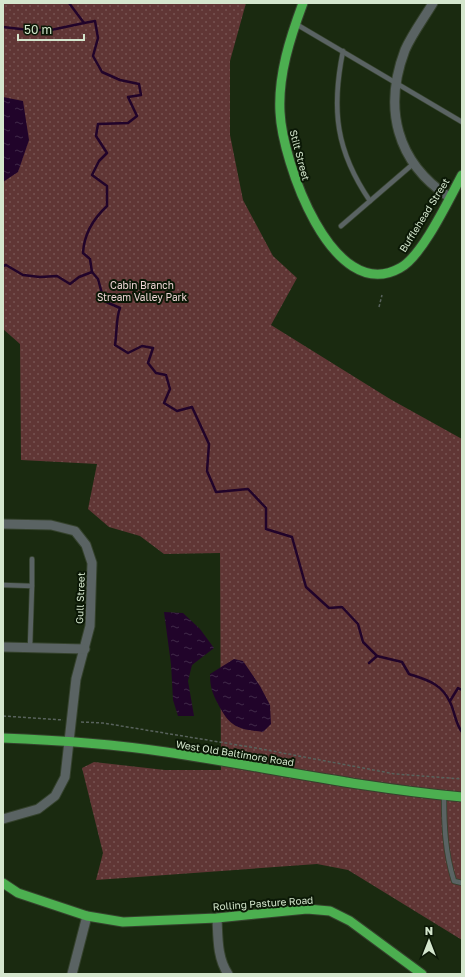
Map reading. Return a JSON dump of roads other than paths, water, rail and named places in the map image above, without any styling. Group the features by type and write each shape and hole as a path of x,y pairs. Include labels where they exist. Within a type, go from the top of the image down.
{"street":[{"name":"Stilt Street","path":"303,3 286,51 281,90 280,112 287,154 298,189 317,224 348,262 365,273 382,275"},
{"path":"433,3 406,48 396,82 395,114 405,148 413,164 431,183 449,197"},
{"name":"Bufflehead Street","path":"382,275 402,268 415,255 462,175"},
{"name":"Gull Street","path":"3,524 60,526 75,531 84,541 90,553 92,563 90,626 76,679 65,777 55,796 38,809 3,819"},
{"path":"3,647 85,649"},
{"name":"West Old Baltimore Road","path":"3,738 70,741 164,752 386,788 462,797"},
{"name":"Rolling Pasture Road","path":"3,883 18,893 87,916 124,922 217,918 306,909 330,911 350,921 422,974"},
{"path":"72,974 87,916"},
{"path":"217,918 219,954 228,974"}],"lane":[{"path":"295,23 462,122"},
{"path":"343,51 336,90 338,127 343,148 355,179 370,201"},
{"path":"341,226 413,164"},
{"path":"30,647 32,559"},
{"path":"3,585 32,586"},
{"path":"444,796 444,826 448,862 454,881 462,884"}],"water":[{"path":"3,97 23,101 29,140 18,172 3,182"},
{"path":"164,612 183,613 200,629 214,648 192,665 188,681 194,716 178,716 173,700 171,664"},
{"path":"234,659 243,661 260,686 270,705 271,724 263,732 247,730 235,726 226,718 214,696 210,674"}],"waterway":[{"path":"69,3 84,23 95,21 98,38 93,56 102,72 120,80 139,84 141,95 128,97 137,116 128,123 98,124 96,136 107,153 99,161 92,175 107,186 107,206 97,216 85,239 83,253 90,259 92,272"},
{"path":"3,27 29,30 51,30 84,23"},
{"path":"3,266 6,265 23,275 40,277 57,276 70,284 79,277 92,272 98,279 104,301 120,308 117,320 115,345 128,353 142,346 153,348 148,363 156,373 166,375 170,389 164,403 177,411 192,407 209,444 207,471 216,492 248,489 266,508 266,529 292,537 306,587 329,608 342,607 358,624 363,642 377,656 402,662 409,674 422,678 438,686 450,702 462,732"},
{"path":"369,663 377,656"},
{"path":"450,701 458,688 462,690"}],"park label":[{"name":"Cabin Branch Stream Valley Park","path":"142,290"}]}
